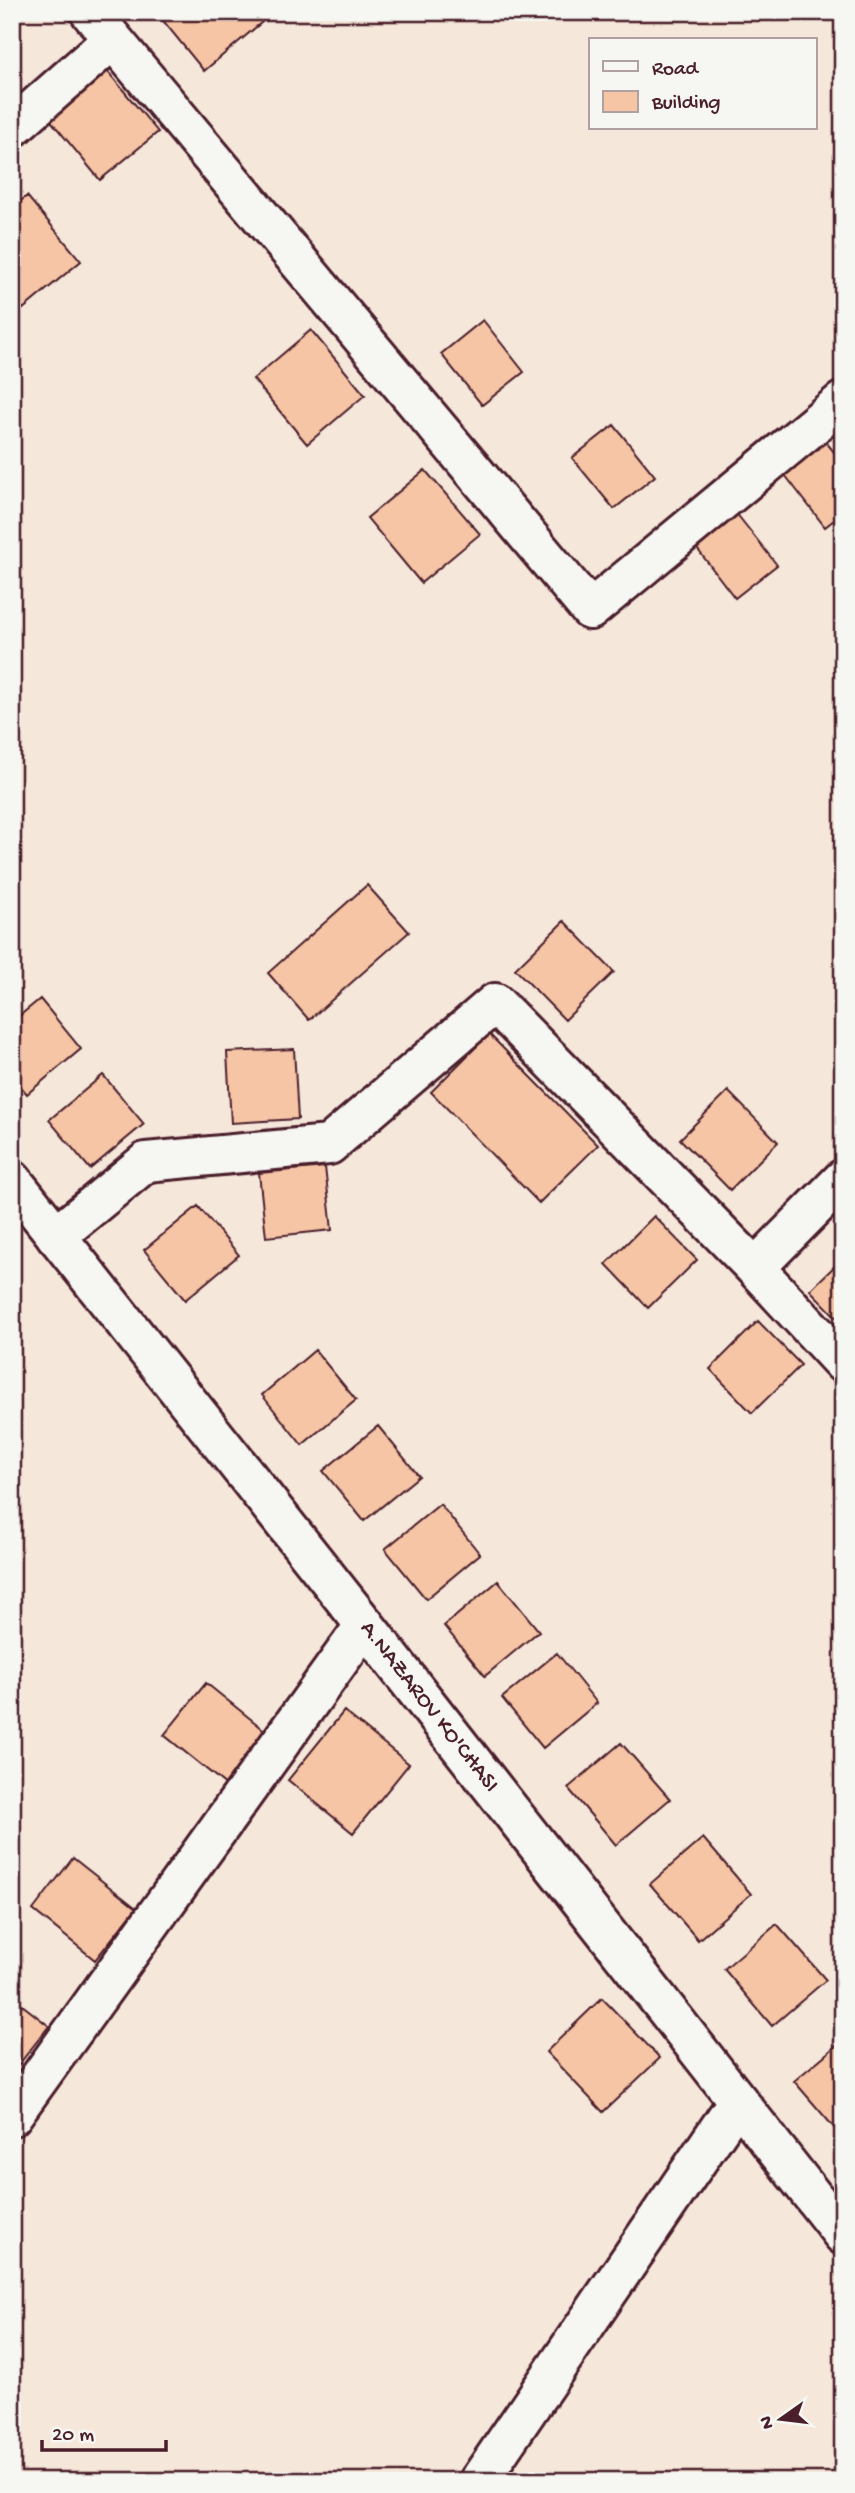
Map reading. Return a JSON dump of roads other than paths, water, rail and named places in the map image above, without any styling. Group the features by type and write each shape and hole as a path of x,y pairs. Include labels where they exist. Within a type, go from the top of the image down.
{"street":[{"path":"12,128 101,26 590,610 843,401"},
{"path":"56,1236 146,1162 329,1145 495,1003 755,1268 843,1363"},
{"path":"755,1268 843,1179"},
{"name":"A.NAZAROV KO'CHASI","path":"15,1190 56,1236 365,1625 843,2235"},
{"path":"12,2116 365,1625"},
{"path":"479,2481 738,2101"}]}
